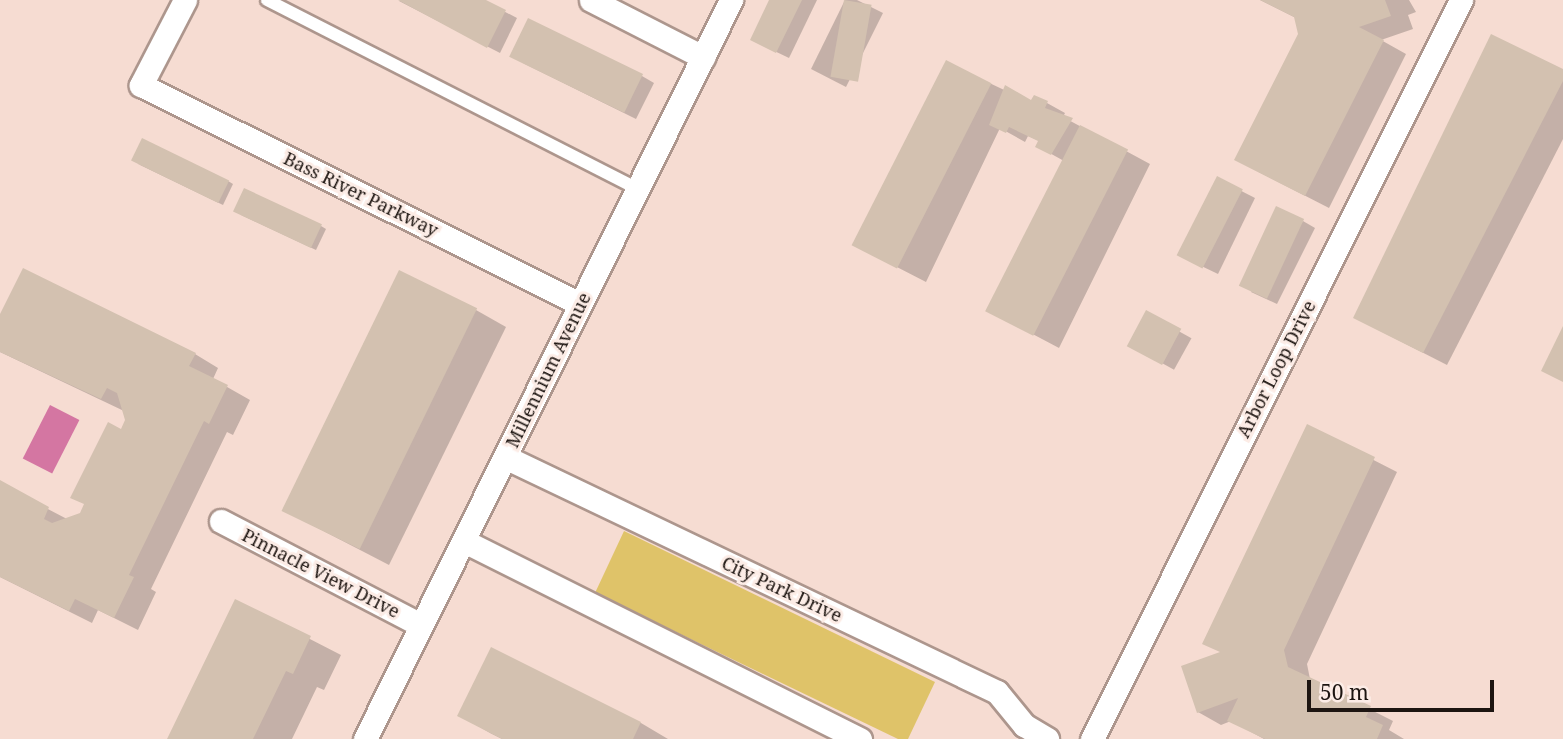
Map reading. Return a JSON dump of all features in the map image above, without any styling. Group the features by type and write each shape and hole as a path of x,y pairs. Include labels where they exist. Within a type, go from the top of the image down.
{"street":[{"name":"Bass River Parkway","path":"185,0 141,85 581,304"},
{"path":"591,0 703,57"},
{"name":"Millennium Avenue","path":"365,739 731,0"},
{"name":"Arbor Loop Drive","path":"1092,739 1461,0"},
{"name":"City Park Drive","path":"505,457 998,692 1024,725 1047,739"},
{"name":"Pinnacle View Drive","path":"220,522 421,625"},
{"path":"464,541 860,739"}],"lane":[{"path":"267,0 638,189"}],"shaded area":[{"path":"50,405 79,420 52,473 23,458"},
{"path":"624,531 935,682 908,739 898,739 595,593"}],"building":[{"path":"398,0 486,0 506,10 487,48"},
{"path":"769,0 802,0 776,53 750,40"},
{"path":"844,0 872,5 858,82 830,77"},
{"path":"1260,0 1385,0 1391,16 1359,27 1384,40 1305,196 1234,160 1298,34 1294,17"},
{"path":"528,18 643,74 624,113 509,57"},
{"path":"1491,34 1563,69 1563,81 1423,353 1353,318"},
{"path":"946,60 991,83 897,268 852,245"},
{"path":"1005,85 1031,100 1034,95 1048,101 1045,108 1073,118 1051,155 1035,147 1038,141 1009,127 1006,133 989,125"},
{"path":"1080,125 1128,150 1033,336 985,311"},
{"path":"142,138 229,181 218,203 131,160"},
{"path":"1217,176 1243,189 1202,268 1177,255"},
{"path":"244,188 322,224 311,248 233,212"},
{"path":"1276,206 1304,219 1267,299 1239,286"},
{"path":"23,268 196,353 189,366 228,385 209,424 204,421 129,575 134,577 114,618 75,599 69,611 0,577 0,480 49,507 44,519 52,523 80,513 84,504 70,498 108,422 121,429 125,420 117,393 107,388 101,399 0,352 0,314"},
{"path":"399,270 477,308 360,549 282,511"},
{"path":"1146,310 1181,329 1162,365 1127,346"},
{"path":"1563,326 1563,382 1541,371"},
{"path":"1307,424 1375,457 1284,650 1288,667 1371,706 1366,717 1383,725 1377,739 1265,739 1227,721 1238,698 1197,713 1181,666 1220,652 1202,644"},
{"path":"235,599 311,636 293,674 286,671 253,739 167,739"},
{"path":"491,647 641,722 633,739 502,739 457,716"}]}
